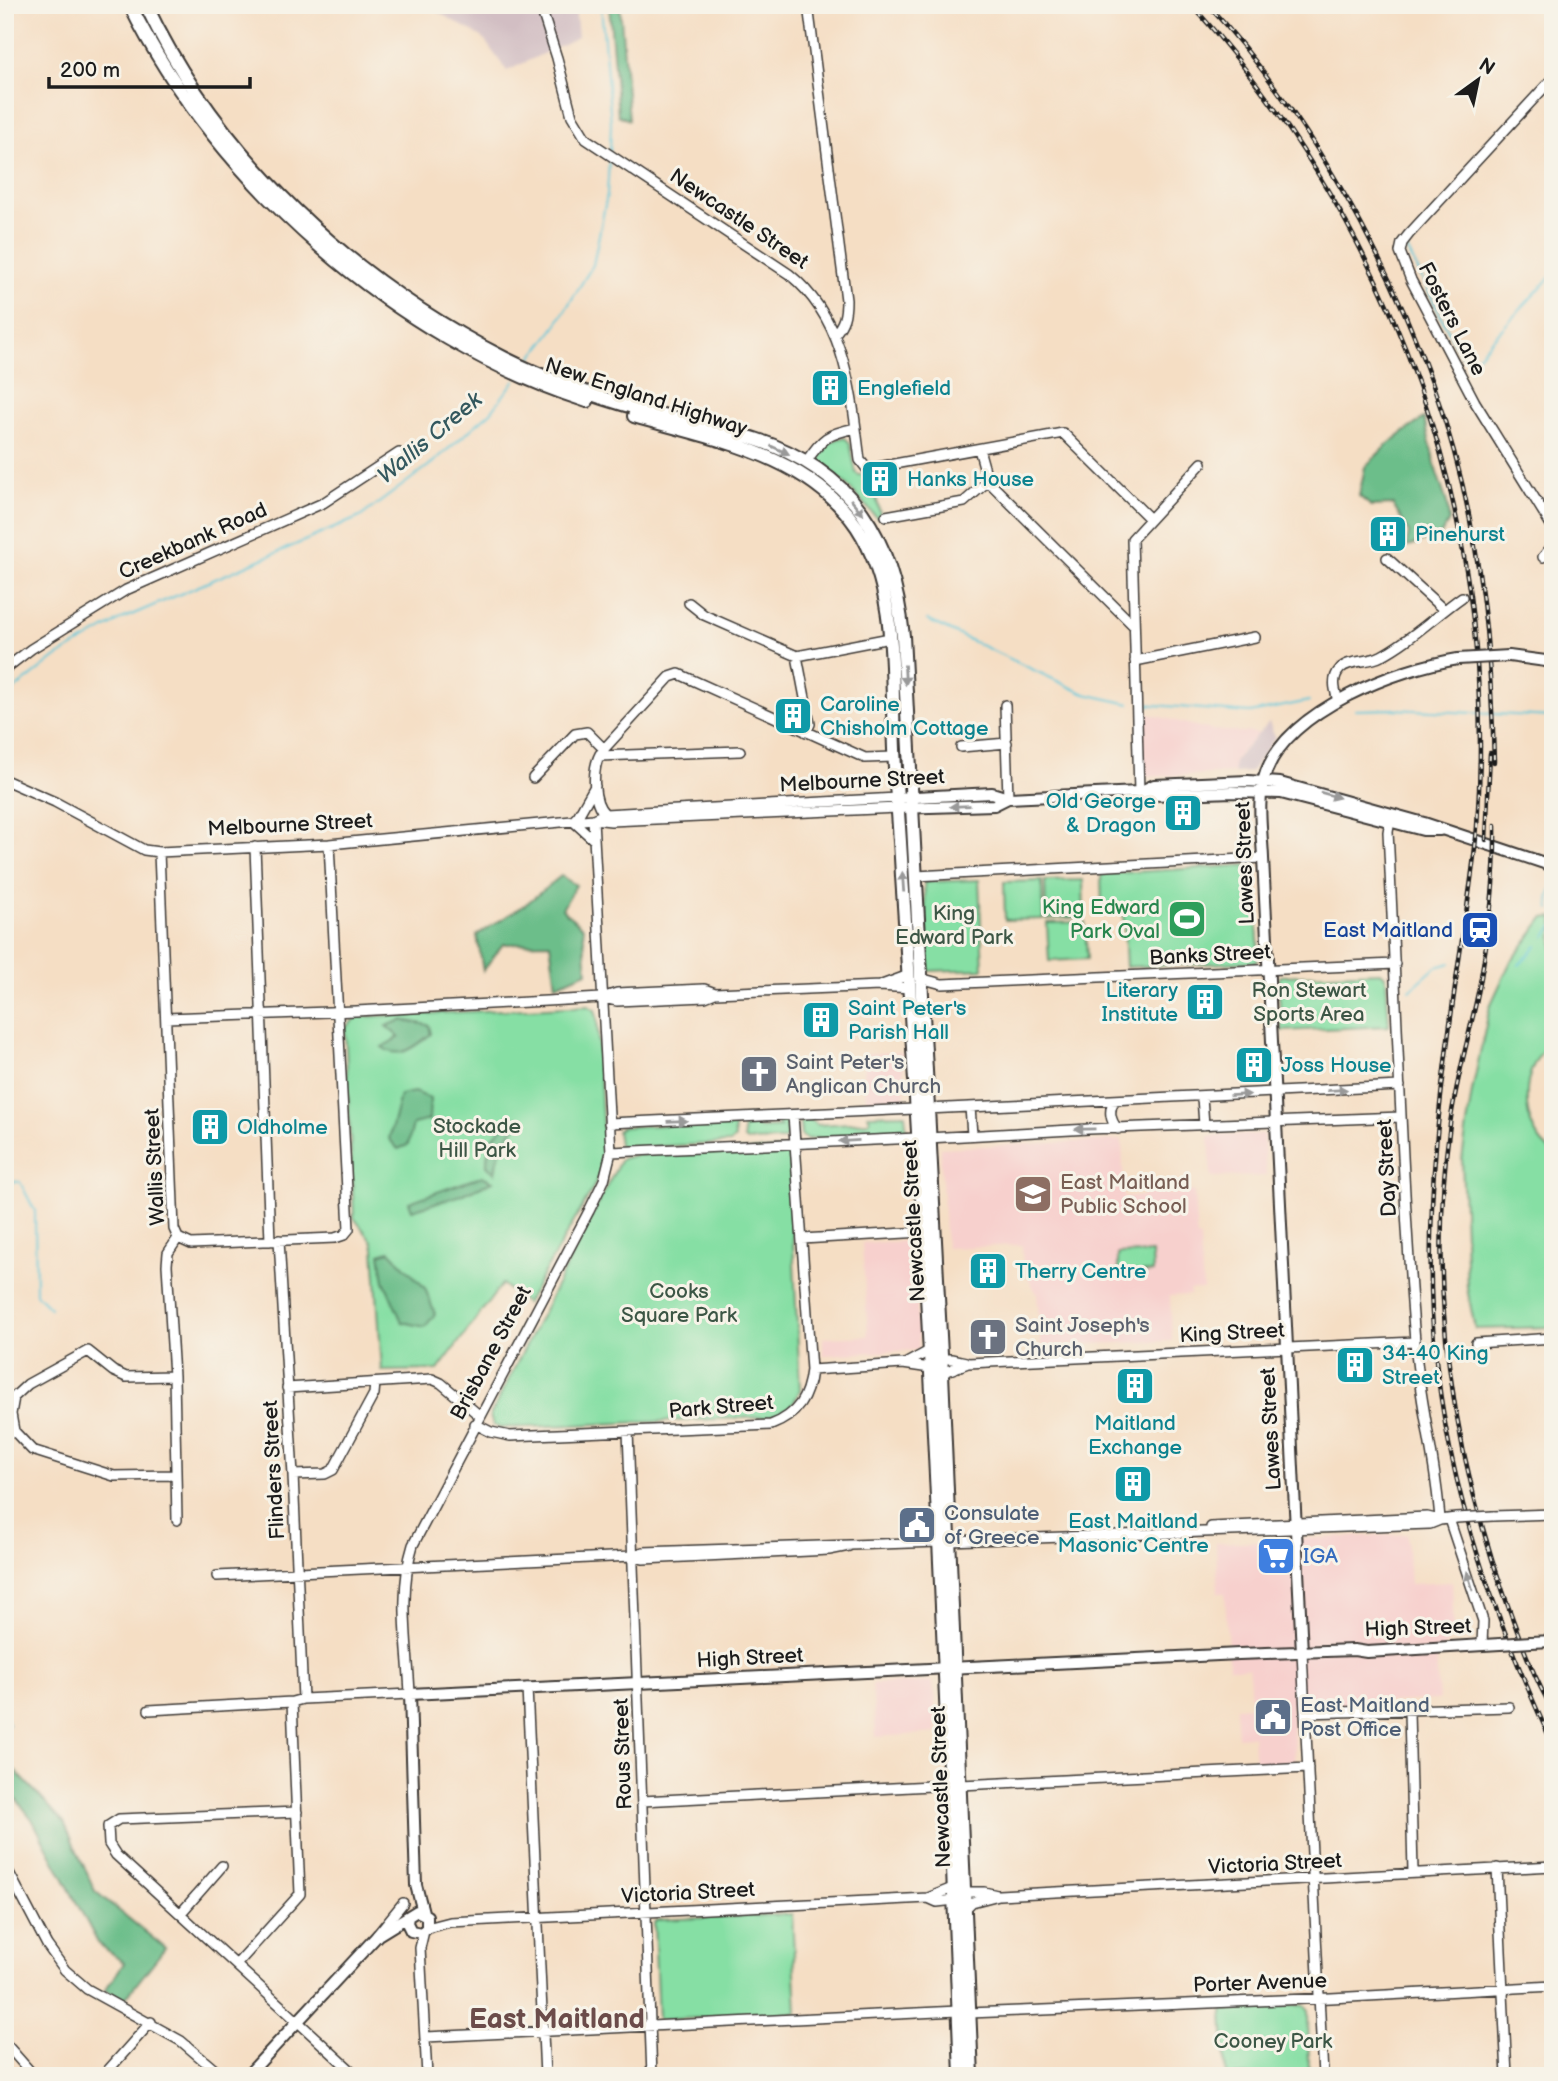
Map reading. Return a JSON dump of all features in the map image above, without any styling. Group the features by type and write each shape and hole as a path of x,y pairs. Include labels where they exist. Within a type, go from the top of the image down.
{"highway":[{"name":"New England Highway","path":"130,5 162,64 243,169 301,230 416,317 504,363 632,416 803,467"},
{"name":"New England Highway","path":"146,5 179,67 212,114 264,178 307,223 409,302 504,363"},
{"name":"Newcastle Street","path":"803,467 857,527 884,594 897,637 921,1109 939,1335 935,1359 959,1900 964,2012 972,2076"},
{"name":"Newcastle Street","path":"897,637 894,757 916,877 915,976"},
{"name":"Newcastle Street","path":"923,1138 923,1232 929,1351 937,1367 932,1392 944,1541"},
{"name":"Newcastle Street","path":"955,1785 964,1877 959,1900"},
{"name":"Newcastle Street","path":"961,2076 964,2012"}],"main road":[{"path":"1262,786 1271,761 1290,737 1338,701 1379,681 1409,670 1458,659 1509,656 1553,662"},
{"name":"Melbourne Street","path":"904,803 992,793 1008,798 1139,792 1154,785 1262,786 1313,790 1390,818 1440,830 1553,866"},
{"name":"Lawes Street","path":"1262,786 1268,969 1302,1652"},
{"name":"High Street","path":"410,1694 1302,1652 1379,1652 1553,1641"},
{"name":"Brisbane Street","path":"410,1694 416,1885 421,1925"},
{"name":"Brisbane Street","path":"409,1915 416,1885"},
{"path":"247,2076 374,1939 416,1911 421,1925"},
{"path":"409,1915 407,1923 421,1925"},
{"path":"391,1928 421,1925"}],"street":[{"name":"Newcastle Street","path":"540,5 572,116 580,131 594,145 731,233 789,274 804,286 817,302 841,351 863,466 869,469 979,449"},
{"path":"808,5 846,300 843,324 835,334"},
{"name":"Fosters Lane","path":"1553,78 1409,234 1402,243 1400,252 1411,280 1475,402 1553,528"},
{"path":"803,467 819,443 828,435 856,428"},
{"path":"1134,626 988,481 979,449 1063,433 1149,518"},
{"name":"Creekbank Road","path":"5,669 31,649 126,590 323,503 399,453"},
{"path":"1139,792 1132,539 1202,463"},
{"path":"886,516 964,502 988,481"},
{"path":"1543,557 1553,545"},
{"path":"1387,558 1444,610"},
{"path":"1338,701 1334,686 1341,667 1367,662 1384,654 1462,597"},
{"path":"689,603 704,615 797,656 897,637"},
{"path":"1135,661 1255,637"},
{"path":"797,656 810,724 806,732"},
{"path":"605,814 598,806 595,786 595,764 601,752 670,677 678,674 865,758 894,757"},
{"path":"1005,705 1008,798"},
{"path":"533,778 575,734 587,732 601,752"},
{"path":"961,747 1007,743"},
{"path":"601,752 740,751"},
{"name":"Melbourne Street","path":"5,779 144,849 159,852 329,844 593,819 611,821 904,803"},
{"path":"594,840 573,821 595,786"},
{"name":"Melbourne Street","path":"593,819 605,814 904,803"},
{"name":"Day Street","path":"1390,818 1401,1116 1415,1342 1436,1476 1483,1620 1482,1644"},
{"name":"Brisbane Street","path":"410,1694 405,1593 408,1566 420,1529 604,1180 611,1152 593,819"},
{"path":"177,1238 191,1244 335,1238 345,1235 349,1229 329,844"},
{"name":"Flinders Street","path":"255,847 274,1240 293,1475 303,1699"},
{"name":"Wallis Street","path":"159,852 174,1229 177,1238 168,1253 167,1265 174,1376 177,1520"},
{"path":"916,877 1263,858"},
{"name":"Banks Street","path":"916,992 942,984 1395,964"},
{"path":"880,986 915,976"},
{"name":"Banks Street","path":"915,976 942,984"},
{"path":"166,1017 339,1010 356,1012 602,998 617,993 704,989 715,993 880,986 916,992"},
{"path":"609,1124 1400,1086"},
{"path":"1202,1097 1204,1125"},
{"path":"1115,1100 1111,1107 1111,1120 1118,1129"},
{"path":"970,1107 972,1135"},
{"name":"Park Street","path":"287,1388 432,1379 441,1383 491,1432 510,1436 771,1424 785,1420 802,1404 811,1370 793,1115"},
{"path":"611,1152 1401,1116"},
{"path":"802,1239 923,1232"},
{"path":"1476,1343 1553,1338"},
{"name":"King Street","path":"811,1370 903,1364 937,1367 952,1359 968,1363 1415,1342"},
{"name":"King Street","path":"903,1364 929,1351"},
{"path":"174,1376 126,1377 113,1371 88,1352 28,1384 14,1397 11,1414 14,1431 32,1450 114,1476 176,1475"},
{"path":"293,1475 325,1474 333,1470 374,1394 375,1383"},
{"name":"Rous Street","path":"628,1431 652,2076"},
{"path":"216,1576 632,1556 643,1552 1172,1532 1181,1534 1295,1526 1428,1524 1448,1519 1553,1514"},
{"name":"Lawes Street","path":"1302,1652 1323,2076"},
{"path":"527,1688 545,2076"},
{"name":"High Street","path":"149,1710 410,1694"},
{"path":"236,1965 300,1894 292,1702"},
{"path":"1305,1713 1509,1707"},
{"path":"1409,1711 1413,1872"},
{"path":"642,1801 1308,1768"},
{"path":"297,1812 119,1819 108,1826 109,1844 116,1855 357,2076"},
{"path":"5,1865 47,1945 65,1970 87,1989 151,2022 187,2045 222,2076"},
{"path":"181,1913 222,1866"},
{"name":"Victoria Street","path":"959,1900 972,1902 999,1895 1553,1866"},
{"path":"1497,1868 1507,2076"},
{"name":"Victoria Street","path":"421,1925 437,1917 450,1922 928,1898 937,1902 959,1900 984,1892 999,1895"},
{"path":"374,1939 403,1903"},
{"name":"Brisbane Street","path":"421,1925 428,2076"},
{"name":"Porter Avenue","path":"426,2037 1553,1986"},
{"path":"103,2076 151,2022"},
{"path":"5,2043 34,2076"}],"shaded area":[{"path":"425,5 575,5 578,37 507,71 482,37"},
{"path":"1141,712 1211,730 1259,733 1234,760 1234,773 1143,777"},
{"path":"1269,722 1275,738 1250,772 1234,773 1234,761"},
{"path":"902,1052 905,1099 866,1101 863,1054"},
{"path":"1263,1134 1266,1176 1211,1177 1209,1136"},
{"path":"1122,1140 1124,1197 1145,1196 1145,1193 1184,1194 1194,1191 1203,1290 1190,1290 1190,1295 1170,1296 1172,1341 1041,1346 1037,1294 1023,1268 1022,1245 946,1248 940,1148"},
{"path":"914,1241 919,1350 823,1355 823,1338 868,1336 862,1243"},
{"path":"1407,1534 1410,1584 1452,1582 1454,1633 1436,1659 1439,1700 1292,1706 1295,1765 1255,1767 1253,1736 1237,1737 1236,1707 1251,1706 1249,1668 1229,1668 1225,1593 1218,1593 1216,1543"},
{"path":"933,1682 937,1733 876,1737 872,1684"}],"green space":[{"path":"609,5 620,5 629,120 618,115"},
{"path":"1424,418 1447,503 1449,521 1440,536 1406,547 1409,533 1393,505 1371,506 1359,496 1365,467 1387,445"},
{"path":"840,438 845,438 850,443 856,473 871,474 881,518 877,518 846,484 818,464 817,456 822,450"},
{"path":"1249,865 1254,869 1259,957 1255,962 1126,967 1123,907 1102,908 1101,874"},
{"path":"561,876 576,885 562,909 583,928 587,972 556,985 550,943 503,944 483,971 477,935 526,904"},
{"name":"King Edward Park","path":"979,880 983,969 929,971 924,882"},
{"path":"1083,880 1084,917 1046,919 1045,881"},
{"path":"1042,881 1043,919 1005,920 1004,882"},
{"path":"1553,917 1553,1042 1533,1066 1527,1097 1533,1129 1553,1153 1553,1327 1475,1329 1467,1288 1462,1159 1472,1091 1490,1006 1509,965 1544,918"},
{"path":"1085,922 1087,959 1049,961 1047,923"},
{"name":"Ron Stewart Sports Area","path":"1381,972 1386,977 1389,1026 1282,1031 1278,981 1281,976"},
{"name":"Stockade Hill Park","path":"588,1006 595,1010 597,1017 604,1157 602,1170 590,1194 526,1304 502,1284 438,1370 382,1371 374,1248 372,1241 354,1218 345,1028 357,1017"},
{"path":"402,1020 429,1025 431,1034 407,1050 395,1053 382,1047 399,1037 386,1026"},
{"path":"414,1092 430,1098 429,1120 413,1124 408,1145 398,1149 389,1139 400,1095"},
{"path":"905,1114 907,1134 806,1139 801,1135 800,1123 804,1119 817,1125 869,1122 868,1115"},
{"path":"517,1117 523,1120 503,1144 495,1173 487,1166 488,1149 498,1131"},
{"path":"777,1119 786,1122 787,1135 784,1140 744,1139 745,1122 752,1121 759,1128 781,1127"},
{"path":"730,1122 734,1125 735,1138 730,1143 623,1148 619,1145 617,1131 621,1127"},
{"name":"Cooks Square Park","path":"786,1149 789,1155 800,1390 791,1405 784,1411 767,1417 501,1428 493,1425 490,1416 621,1159 635,1155"},
{"path":"482,1176 493,1181 458,1196 412,1210 409,1202"},
{"path":"390,1251 425,1288 435,1314 425,1327 402,1322 384,1281 380,1254"},
{"path":"1152,1253 1153,1272 1118,1274 1118,1254"},
{"path":"5,1760 64,1822 95,1891 165,1948 124,2000 105,1990 124,1963 98,1943 32,1819 5,1785"},
{"path":"792,1914 797,2013 658,2020 654,1924 657,1920"},
{"name":"Cooney Park","path":"1304,2005 1308,2009 1309,2076 1226,2076 1223,2009"}],"waterway":[{"name":"Wallis Creek","path":"601,5 611,123 610,152"},
{"name":"Wallis Creek","path":"527,364 553,330 593,265 607,195 609,161"},
{"path":"1407,249 1460,354 1471,359 1478,355 1553,274"},
{"name":"Wallis Creek","path":"5,697 56,657 122,619 360,517 431,464 491,412 515,380"},
{"path":"927,620 1085,694 1130,704"},
{"path":"1143,704 1250,713 1309,701"},
{"path":"1355,710 1393,709 1553,717"},
{"path":"1550,909 1553,884"},
{"path":"1545,937 1553,926"},
{"path":"1519,965 1537,946"},
{"path":"1410,990 1436,967 1451,963"},
{"path":"5,1181 20,1182 35,1211 36,1294 50,1308"},
{"path":"5,1716 9,1725"}],"railway":[{"path":"1192,5 1264,94 1326,187 1378,285 1420,387 1451,492 1471,601 1479,712 1477,827 1436,1143 1431,1228 1432,1313 1437,1371 1446,1426 1472,1535 1508,1640 1553,1745"},
{"path":"1208,5 1253,59 1336,180 1404,313 1432,382 1454,451 1476,550 1487,641 1494,762"},
{"path":"1486,840 1490,753"},
{"path":"1495,825 1493,885 1486,944 1450,1124 1441,1245 1443,1306 1449,1367 1472,1487 1488,1545 1517,1630 1533,1671 1553,1710"}],"place":[{"name":"Englefield","path":"830,388"},
{"name":"Hanks House","path":"880,479"},
{"name":"Pinehurst","path":"1388,534"},
{"name":"Caroline Chisholm Cottage","path":"793,716"},
{"name":"Old George & Dragon","path":"1183,813"},
{"name":"King Edward Park Oval","path":"1187,919"},
{"name":"East Maitland","path":"1480,930"},
{"name":"Literary Institute","path":"1205,1002"},
{"name":"Saint Peter's Parish Hall","path":"821,1020"},
{"name":"Joss House","path":"1254,1065"},
{"name":"Saint Peter's Anglican Church","path":"759,1074"},
{"name":"Oldholme","path":"210,1127"},
{"name":"East Maitland Public School","path":"1033,1194"},
{"name":"Therry Centre","path":"988,1271"},
{"name":"Saint Joseph's Church","path":"988,1337"},
{"name":"34-40 King Street","path":"1355,1365"},
{"name":"Maitland Exchange","path":"1135,1386"},
{"name":"East Maitland Masonic Centre","path":"1133,1484"},
{"name":"Consulate of Greece","path":"917,1525"},
{"name":"IGA","path":"1276,1556"},
{"name":"East Maitland Post Office","path":"1273,1717"}],"district":[{"name":"East Maitland","path":"557,2019"}]}
